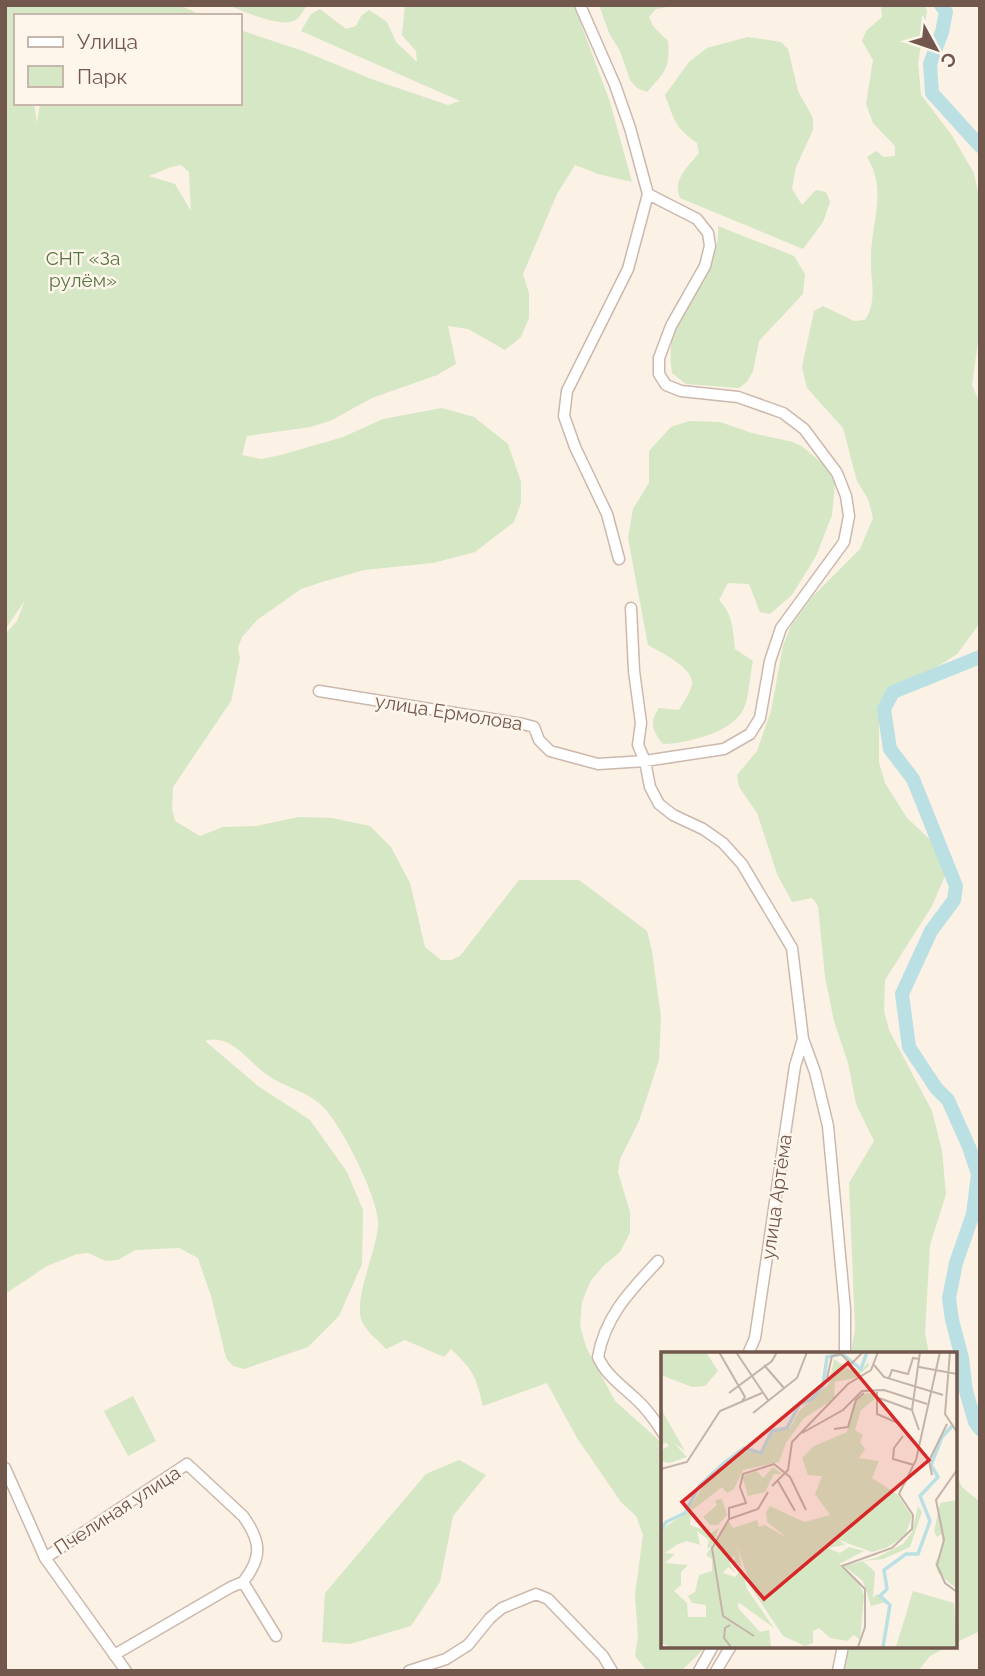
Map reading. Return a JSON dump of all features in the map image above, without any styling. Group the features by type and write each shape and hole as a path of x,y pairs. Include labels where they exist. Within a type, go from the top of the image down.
{"street":[{"path":"580,5 627,117 648,194 628,269 570,383 565,416 575,447 607,514 619,559"},
{"name":"улица Ермолова","path":"319,691 523,724 534,727 540,740 550,751 598,764 645,761 724,749 750,734 761,718 770,661 781,628 845,542 849,516 846,496 837,473 804,429 783,413 738,397 681,391 666,385 659,374 659,358 671,327 705,266 710,246 708,233 697,219 648,194"},
{"path":"631,608 640,723 638,745 645,761 650,787 659,804 673,815 703,829 723,844 742,864 792,948 803,1039 815,1072 828,1126 845,1309 845,1352"},
{"name":"улица Артёма","path":"749,1352 755,1338 795,1066 803,1039"},
{"path":"658,1261 626,1295 608,1322 598,1357 603,1369 636,1399 661,1430"},
{"name":"Пчелиная улица","path":"45,1558 187,1464 243,1516 250,1526 257,1541 258,1557 253,1570 243,1582"},
{"path":"5,1468 45,1558 126,1671"},
{"path":"114,1655 243,1582 276,1636"},
{"path":"408,1671 446,1659 468,1645 502,1608 536,1594 548,1599 603,1656 612,1671"},
{"path":"699,1671 712,1648"},
{"path":"716,1671 730,1648"},
{"path":"838,1671 844,1648"}],"green space":[{"name":"СНТ «За рулём»","path":"5,5 179,5 199,14 14,14 14,105 34,105 37,123 40,105 242,105 242,31 448,105 460,101 301,31 311,14 320,9 346,29 356,26 361,16 369,10 387,22 396,42 417,62 416,51 402,35 405,5 574,5 610,102 632,182 575,165 557,194 523,274 529,293 529,318 521,337 505,350 468,329 448,326 456,364 437,375 372,398 330,421 310,427 247,436 242,455 261,459 281,455 343,437 383,419 442,408 474,417 508,444 521,482 521,503 514,522 475,552 433,563 364,570 322,582 301,589 257,620 242,637 238,648 240,658 231,701 173,787 172,809 175,821 200,836 223,827 256,826 299,817 332,818 370,826 391,847 410,883 425,947 441,960 460,956 519,880 579,880 647,931 661,1017 659,1060 639,1121 620,1159 618,1172 630,1212 630,1233 620,1252 603,1266 590,1282 582,1302 580,1325 586,1347 615,1401 661,1442 661,1648 705,1648 681,1671 647,1671 635,1656 638,1636 635,1595 643,1535 636,1516 621,1502 577,1438 547,1383 483,1406 473,1374 451,1349 444,1357 405,1340 386,1349 371,1334 360,1316 360,1303 375,1245 378,1221 372,1195 358,1163 341,1132 319,1103 263,1072 237,1048 214,1039 205,1041 258,1086 310,1120 347,1172 363,1210 362,1264 339,1316 308,1347 244,1369 233,1366 226,1358 211,1296 198,1258 179,1248 135,1250 118,1260 106,1261 88,1253 77,1254 47,1266 5,1294 5,634 17,621 25,600 5,630","holes":["181,165 189,172 191,211 175,184 149,176"]},
{"path":"228,5 307,5 297,19 283,22"},
{"path":"599,5 678,5 656,9 649,17 653,26 668,41 668,58 665,70 647,92 637,88 630,80"},
{"path":"881,5 924,5 927,11 918,63 921,95 951,134 974,173 980,203 980,327 972,385 980,404 980,623 957,654 931,671 894,686 881,701 879,711 879,763 885,783 907,818 937,846 945,876 932,906 885,980 884,1011 889,1030 932,1111 942,1151 946,1194 930,1245 925,1333 929,1352 851,1352 855,1329 849,1183 874,1141 856,1104 848,1063 834,1021 825,977 818,906 812,898 792,902 777,874 757,813 739,787 737,775 757,751 771,711 783,646 791,626 813,596 860,549 873,518 868,499 857,481 843,428 807,388 802,367 814,311 823,306 854,321 865,320 871,305 872,244 877,194 873,169 867,157 876,151 884,157 895,156 895,146 873,123 866,104 873,60 862,41 866,31 882,17"},
{"path":"748,37 781,42 788,49 798,91 813,118 813,130 796,167 792,189 802,205 816,190 826,192 830,202 823,222 803,249 680,198 678,191 682,174 699,153 697,143 684,133 676,122 665,95 689,62 707,48"},
{"path":"718,226 794,256 805,274 803,294 759,341 753,371 747,382 739,388 686,384 672,373 671,368 673,335 714,256"},
{"path":"689,421 720,422 752,433 793,442 826,467 835,484 832,515 816,556 792,595 770,614 760,612 749,584 728,583 719,600 730,617 735,649 753,661 745,705 738,718 707,735 663,744 653,726 656,713 659,708 679,710 691,688 691,679 676,661 648,645 628,538 633,509 649,483 649,451 671,427"},
{"path":"133,1396 156,1441 128,1456 104,1411"},
{"path":"459,1460 486,1475 453,1516 440,1582 411,1626 350,1644 322,1642 325,1593 426,1474"},
{"path":"957,1476 962,1487 980,1502 980,1631 957,1642"},
{"path":"851,1648 945,1648 930,1656 918,1671 836,1671"}],"waterway":[{"path":"941,5 946,12 930,64 932,93 980,146"},
{"path":"980,657 893,692 884,709 890,749 913,779 956,886 954,900 931,931 902,994 909,1047 936,1088 948,1100 978,1174 973,1214 956,1263 949,1298 966,1391 975,1422 980,1429"}]}
